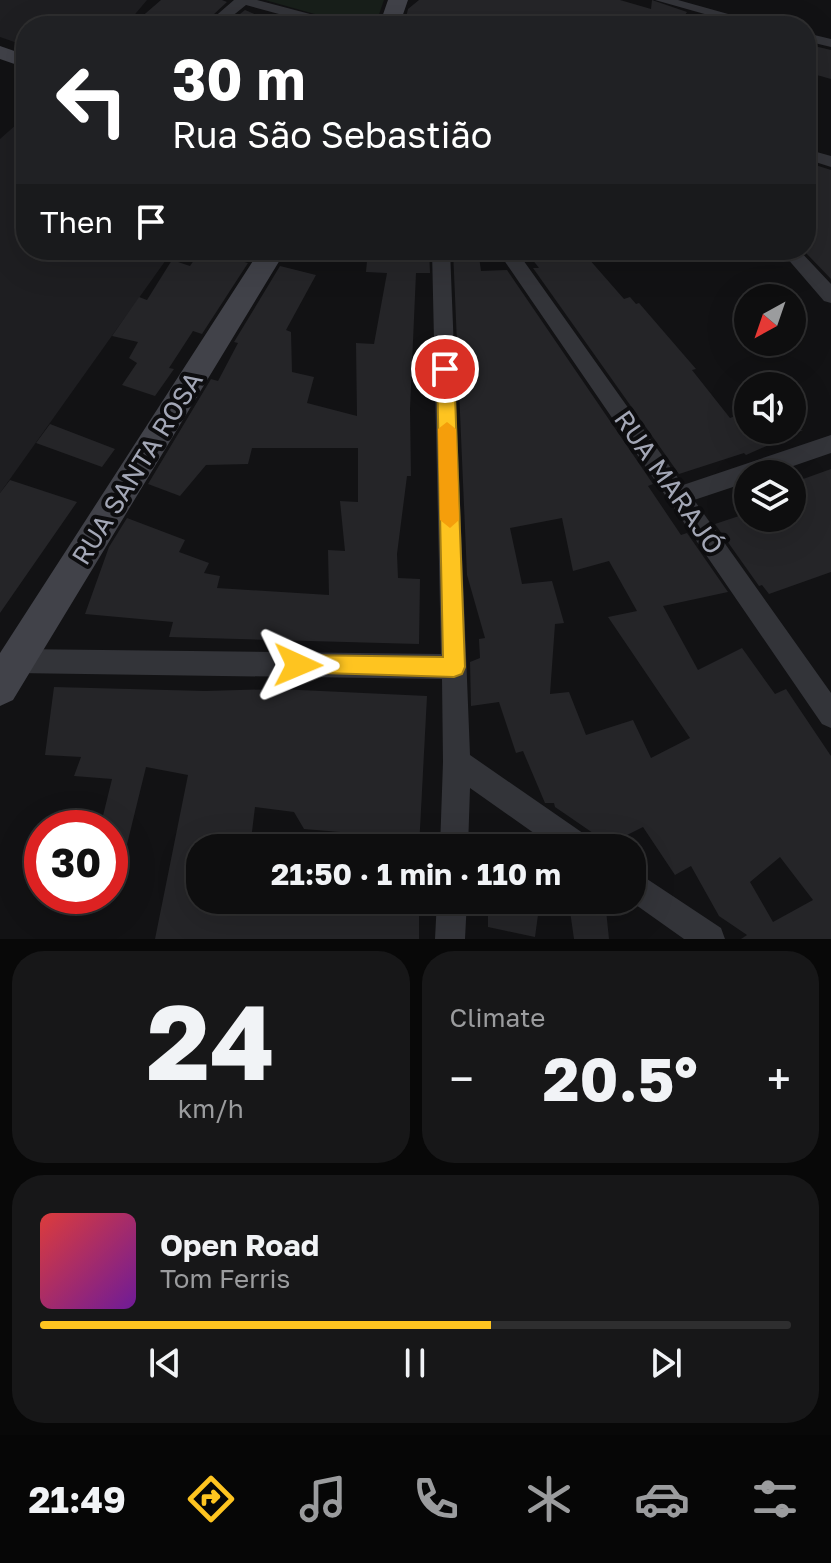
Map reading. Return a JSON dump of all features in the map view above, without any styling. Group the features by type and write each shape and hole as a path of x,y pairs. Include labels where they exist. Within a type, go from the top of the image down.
{"street":[{"path":"223,16 243,0 302,16"},
{"path":"662,0 706,5 736,16"},
{"name":"RUA SANTA ROSA","path":"8,674 267,260"},
{"path":"441,260 457,762 454,834"},
{"name":"RUA MARAJÓ","path":"513,260 831,715"},
{"path":"798,260 831,296"},
{"path":"679,496 831,444"},
{"path":"8,674 454,667"},
{"path":"457,762 560,834"},
{"path":"646,894 710,939"},
{"path":"450,939 451,914"}],"shaded area":[{"path":"0,0 147,0 133,16 16,16 16,43 0,37"},
{"path":"265,0 384,0 378,16 322,16"},
{"path":"16,125 16,260 166,260 0,493 0,139"}],"building":[{"path":"161,0 227,2 212,16 143,16"},
{"path":"419,0 620,0 651,9 652,0 687,12 684,16 406,16 408,9"},
{"path":"245,10 259,16 238,16"},
{"path":"816,46 831,50 831,79 816,75"},
{"path":"816,165 831,170 831,279 813,260 816,260"},
{"path":"172,260 190,266 194,260 248,263 202,334 193,331 169,368 174,369 155,396 122,385 137,363 129,358 138,342 112,336 139,297 147,300"},
{"path":"367,260 429,260 430,273 416,273 410,409 411,476 407,476 397,554 398,578 420,579 419,644 169,637 173,622 85,614 109,547 127,518 185,540 179,552 209,563 204,573 220,576 217,588 329,595 328,550 345,551 340,501 358,502 358,448 252,448 248,464 206,465 180,496 148,484 211,379 218,381 238,343 234,342 280,266 316,275 286,330 291,332 292,372 314,377 307,403 357,416 356,343 374,344 387,273 366,272"},
{"path":"453,260 479,260 481,271 507,270 653,484 648,486 681,535 687,533 728,592 663,606 698,670 742,648 775,694 786,689 831,756 831,939 741,939 747,935 719,916 691,866 675,875 643,827 629,834 594,834 555,807 554,803 545,803 523,751 516,753 499,702 471,706 470,662 480,658 479,639 485,638 467,575","holes":["562,518 573,571 609,561 637,611 608,617 690,738 651,758 633,720 586,735 569,692 550,694 555,624 564,623 552,581 522,584 510,528","780,857 813,900 773,922 750,882"]},
{"path":"533,260 590,260 624,299 630,297 636,304 639,303 696,369 692,370 730,418 734,416 734,444 771,444 746,455 744,453 679,474 533,268 539,268"},
{"path":"50,424 115,449 102,467 36,443"},
{"path":"831,469 831,572 769,594 762,585 759,586 715,524 734,518 734,532 806,532 806,478"},
{"path":"10,480 77,502 0,613 0,493"},
{"path":"54,687 205,691 279,689 427,696 420,834 352,834 304,829 294,812 255,807 252,834 186,834 186,914 419,914 419,939 155,939 188,775 146,767 128,840 128,810 104,810 112,779 74,776 81,757 45,755"},
{"path":"488,914 538,914 535,937 488,927"},
{"path":"570,914 606,914 609,939 574,939"}],"slow traffic":[{"path":"447,429 450,520"}],"route":[{"path":"298,665 454,667 445,369"}]}
